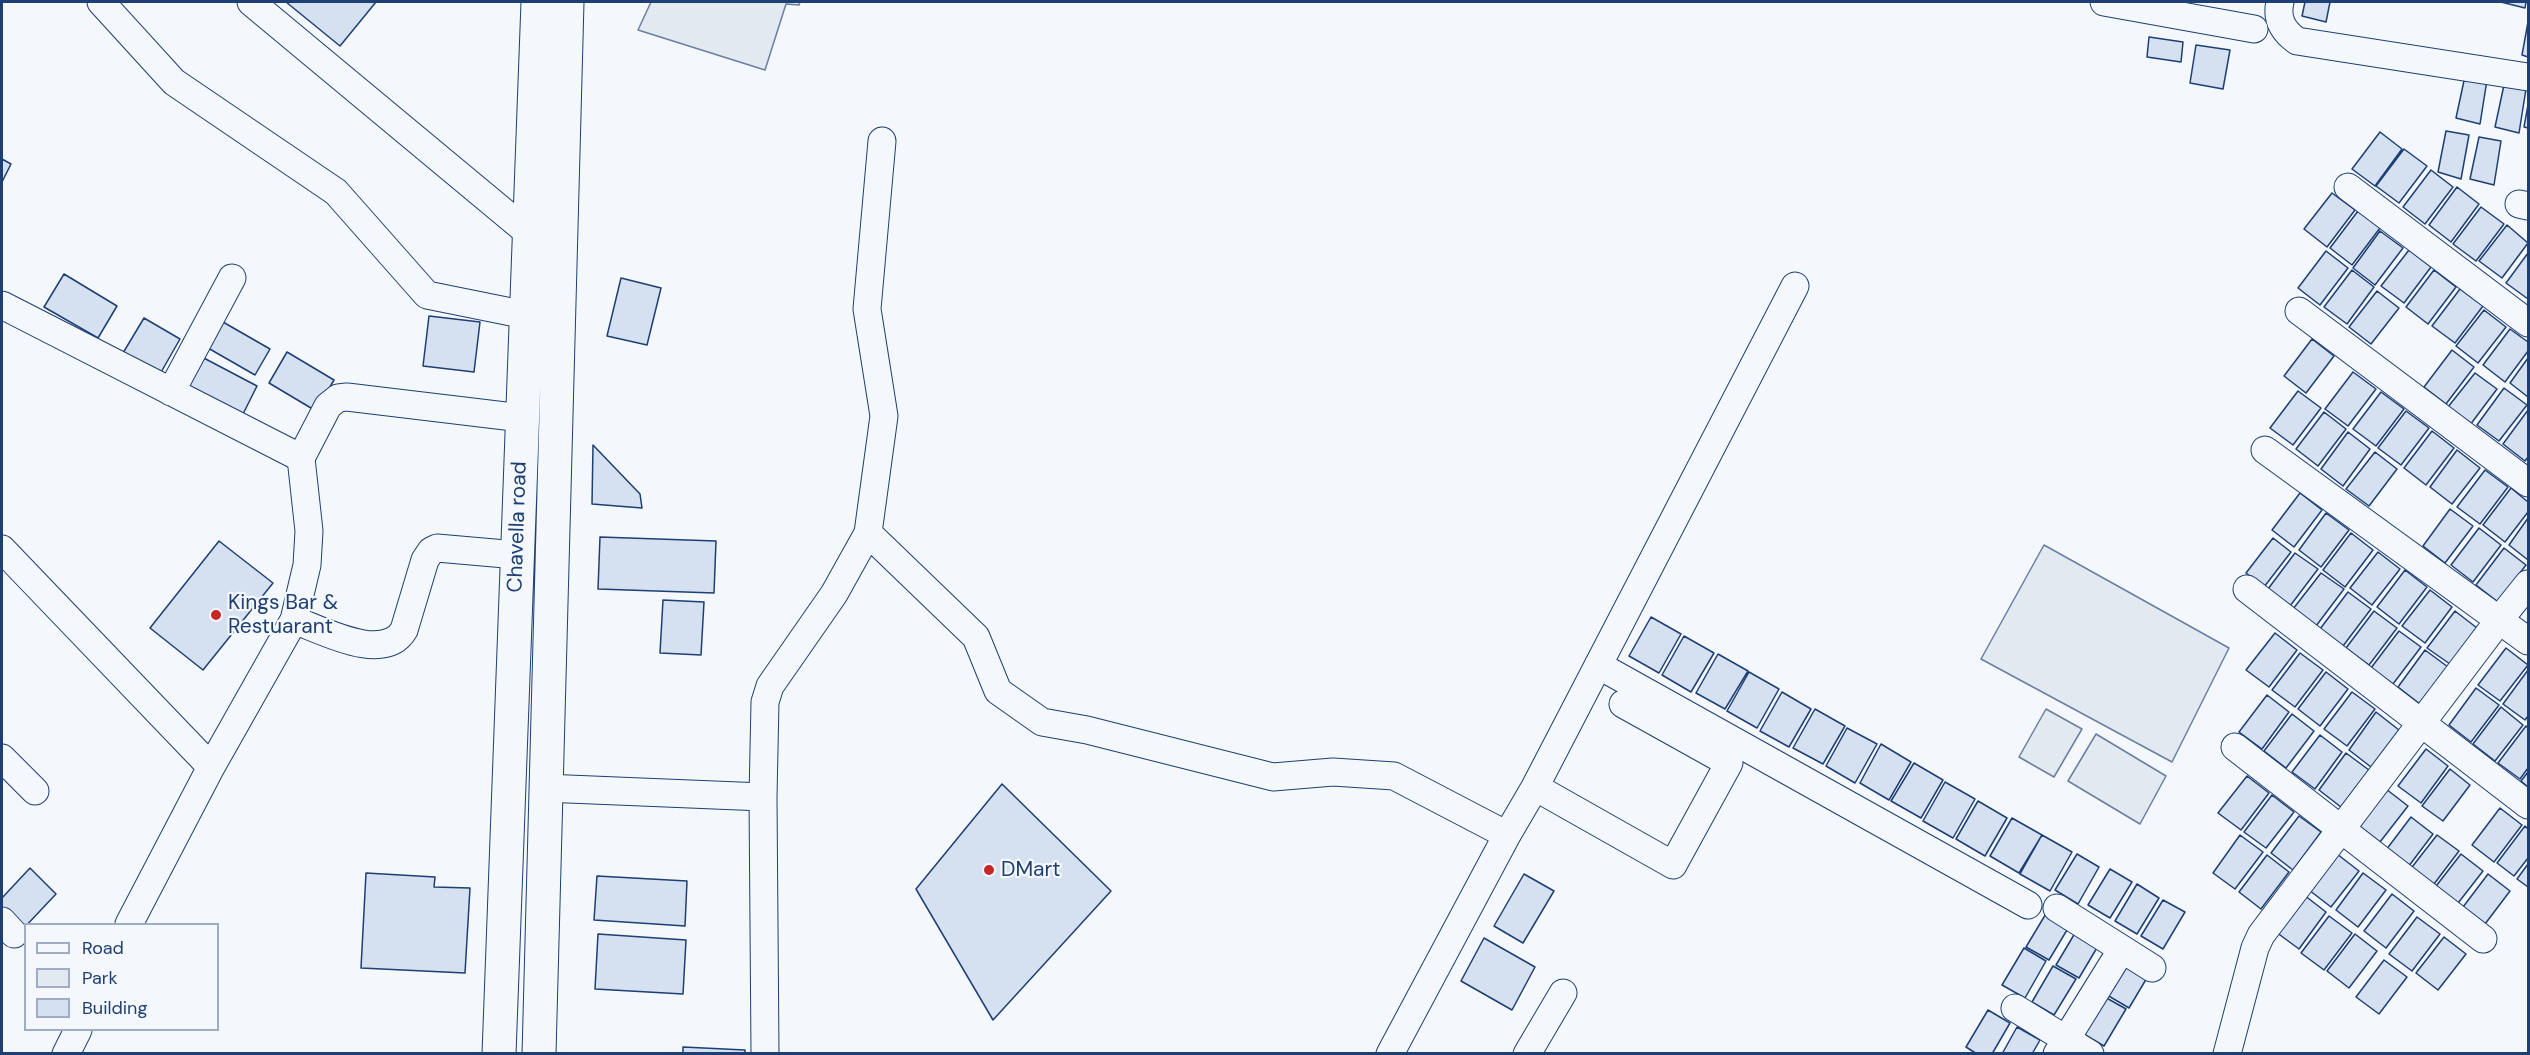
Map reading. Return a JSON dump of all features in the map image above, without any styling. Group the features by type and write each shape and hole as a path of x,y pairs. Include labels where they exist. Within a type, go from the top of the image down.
{"highway":[{"name":"Chavella road","path":"499,1053 538,2"},
{"name":"Chavella road","path":"539,1053 544,788 567,2"}],"street":[{"path":"101,2 174,82 336,192 427,296 526,315"},
{"path":"251,2 530,234"},
{"path":"2104,2 2254,29"},
{"path":"2280,2 2279,18 2283,27 2297,41 2529,77"},
{"path":"765,1053 763,797 765,702 770,686 834,594 868,533 884,416 867,309 882,141"},
{"path":"2348,187 2529,323"},
{"path":"171,392 232,278"},
{"path":"1390,1053 1535,787 1795,286"},
{"path":"2,305 301,458"},
{"path":"2299,311 2529,483"},
{"path":"130,923 211,768 294,620 307,565 309,531 301,458 328,406 338,398 347,397 522,418"},
{"path":"2265,450 2529,642"},
{"path":"868,533 975,636 998,691 1042,722 1087,730 1273,777 1333,772 1394,776 1507,835"},
{"path":"294,620 362,644 379,646 391,643 399,638 404,630 425,560 431,551 438,548 517,555"},
{"path":"2,549 211,768"},
{"path":"2227,1053 2255,948 2261,935 2500,619 2529,584"},
{"path":"2247,589 2529,805"},
{"path":"1598,665 2028,905"},
{"path":"1535,787 1673,864 1730,763 1623,704"},
{"path":"2235,747 2483,939"},
{"path":"2,758 35,791"},
{"path":"544,788 763,797"},
{"path":"2057,908 2152,968"},
{"path":"2062,1046 2122,949"},
{"path":"1527,1053 1563,993"},
{"path":"2015,1008 2062,1046 2090,1053"},
{"path":"66,1053 77,1031"}],"green space":[{"path":"651,2 800,2 799,5 786,4 765,70 638,30"},
{"path":"2044,545 2229,648 2172,762 1981,659"},
{"path":"2046,709 2082,729 2054,777 2019,757"},
{"path":"2096,734 2166,776 2140,824 2068,781"}],"building":[{"path":"286,2 376,2 340,46"},
{"path":"2305,2 2330,2 2326,22 2302,16"},
{"path":"2501,2 2526,2 2525,8"},
{"path":"2528,22 2528,57 2522,55"},
{"path":"2149,37 2183,42 2181,62 2147,57"},
{"path":"2196,45 2230,50 2223,89 2190,83"},
{"path":"2465,76 2487,80 2480,124 2456,118"},
{"path":"2504,85 2526,89 2519,133 2495,127"},
{"path":"2528,105 2528,128 2524,127"},
{"path":"2446,131 2469,135 2461,179 2438,172"},
{"path":"2380,132 2402,149 2375,186 2352,169"},
{"path":"2479,137 2501,141 2494,185 2470,179"},
{"path":"2404,149 2427,166 2399,203 2376,186"},
{"path":"2,159 11,164 2,182"},
{"path":"2431,170 2453,187 2425,224 2403,207"},
{"path":"2457,187 2479,204 2451,242 2429,225"},
{"path":"2332,193 2355,210 2327,247 2304,229"},
{"path":"2481,207 2504,224 2476,261 2453,244"},
{"path":"2358,211 2380,228 2352,265 2330,248"},
{"path":"2507,225 2528,243 2502,278 2479,261"},
{"path":"2380,231 2403,248 2375,285 2353,268"},
{"path":"2409,250 2431,267 2404,303 2381,286"},
{"path":"2326,251 2348,268 2320,305 2298,288"},
{"path":"2528,253 2528,299 2506,283"},
{"path":"2352,270 2374,287 2347,324 2324,307"},
{"path":"2434,270 2456,287 2428,324 2406,307"},
{"path":"64,274 117,306 98,338 44,307"},
{"path":"621,278 661,288 647,345 607,336"},
{"path":"2460,289 2483,306 2455,343 2432,326"},
{"path":"2377,291 2399,308 2371,344 2349,327"},
{"path":"2484,310 2506,327 2478,363 2456,346"},
{"path":"429,316 480,322 474,372 423,366"},
{"path":"144,318 180,339 160,374 123,353"},
{"path":"216,318 270,349 255,375 201,344"},
{"path":"2510,329 2528,342 2528,351 2505,382 2483,365"},
{"path":"2312,339 2334,356 2306,393 2284,376"},
{"path":"2452,350 2474,367 2446,404 2424,387"},
{"path":"287,352 334,380 316,411 269,383"},
{"path":"200,356 257,386 242,416 184,385"},
{"path":"2528,358 2528,397 2510,383"},
{"path":"2353,372 2376,389 2348,426 2325,409"},
{"path":"2475,373 2497,389 2470,425 2448,407"},
{"path":"2504,388 2527,405 2499,441 2477,425"},
{"path":"2298,391 2321,408 2293,445 2270,428"},
{"path":"2381,392 2404,409 2376,446 2353,429"},
{"path":"2528,410 2528,457 2525,461 2503,444"},
{"path":"2406,411 2429,428 2401,465 2378,448"},
{"path":"2324,412 2346,429 2318,466 2296,449"},
{"path":"2432,431 2454,448 2426,485 2404,468"},
{"path":"2348,432 2370,449 2343,486 2321,469"},
{"path":"593,445 640,494 642,508 592,504"},
{"path":"2457,450 2480,468 2452,504 2430,487"},
{"path":"2375,452 2397,469 2369,506 2346,489"},
{"path":"2485,470 2508,487 2480,524 2457,507"},
{"path":"2511,488 2528,502 2528,512 2505,542 2483,525"},
{"path":"2300,493 2322,510 2294,547 2272,530"},
{"path":"2450,509 2473,526 2445,563 2423,546"},
{"path":"2326,513 2349,530 2321,567 2299,550"},
{"path":"2528,518 2528,560 2509,545"},
{"path":"2479,528 2501,545 2473,582 2451,565"},
{"path":"2351,533 2373,550 2345,587 2323,570"},
{"path":"600,537 716,541 714,593 598,589"},
{"path":"2273,538 2291,552 2264,587 2246,573"},
{"path":"219,541 273,583 203,670 150,628"},
{"path":"2504,548 2526,565 2498,602 2476,585"},
{"path":"2378,552 2400,569 2372,605 2350,588"},
{"path":"2295,553 2318,569 2290,606 2268,589"},
{"path":"2405,570 2427,587 2399,624 2377,607"},
{"path":"2321,573 2344,589 2316,626 2293,609"},
{"path":"2430,590 2452,607 2425,643 2402,626"},
{"path":"2348,592 2371,609 2343,646 2320,629"},
{"path":"663,600 704,602 701,655 660,653"},
{"path":"2374,611 2397,628 2369,665 2346,648"},
{"path":"2455,611 2477,628 2450,664 2427,648"},
{"path":"1651,617 1681,634 1659,673 1629,656"},
{"path":"2399,631 2421,647 2393,684 2371,668"},
{"path":"2275,633 2297,650 2269,687 2246,670"},
{"path":"1684,636 1714,653 1691,692 1662,675"},
{"path":"2506,648 2528,665 2500,701 2478,685"},
{"path":"2425,650 2448,667 2420,704 2398,687"},
{"path":"2300,653 2323,670 2295,707 2272,690"},
{"path":"1718,654 1748,671 1725,709 1696,693"},
{"path":"2528,670 2528,716 2525,720 2503,704"},
{"path":"1749,672 1779,689 1757,728 1727,711"},
{"path":"2326,672 2348,689 2320,726 2298,709"},
{"path":"2476,688 2499,705 2471,742 2449,725"},
{"path":"1782,692 1811,709 1789,747 1760,731"},
{"path":"2352,692 2375,709 2347,746 2324,729"},
{"path":"2267,695 2289,712 2262,749 2239,732"},
{"path":"2501,707 2523,725 2495,761 2473,744"},
{"path":"1815,709 1845,726 1823,764 1793,748"},
{"path":"2376,712 2399,730 2371,767 2349,750"},
{"path":"2292,714 2314,731 2286,768 2264,751"},
{"path":"2526,726 2528,728 2528,768 2520,779 2498,763"},
{"path":"1847,728 1877,744 1855,783 1826,766"},
{"path":"2320,735 2342,752 2315,789 2292,772"},
{"path":"1881,744 1911,762 1889,800 1860,783"},
{"path":"2426,749 2448,766 2421,803 2398,786"},
{"path":"2346,753 2369,770 2341,807 2319,790"},
{"path":"1914,763 1943,780 1921,818 1891,801"},
{"path":"2450,769 2470,785 2443,821 2422,806"},
{"path":"2528,772 2528,787 2521,781"},
{"path":"2247,776 2269,793 2241,830 2218,813"},
{"path":"1945,782 1975,799 1953,838 1923,821"},
{"path":"1002,784 1111,891 993,1020 916,889"},
{"path":"2386,789 2408,806 2380,842 2358,825"},
{"path":"2272,795 2294,812 2266,848 2244,832"},
{"path":"1978,801 2007,818 1985,856 1956,839"},
{"path":"2500,808 2522,825 2494,862 2472,845"},
{"path":"2299,816 2321,832 2293,870 2271,853"},
{"path":"2411,817 2433,834 2405,871 2383,854"},
{"path":"2012,818 2042,835 2019,873 1990,856"},
{"path":"2525,826 2528,829 2528,858 2514,876 2497,863"},
{"path":"2042,835 2072,852 2050,891 2020,874"},
{"path":"2240,835 2263,852 2235,889 2213,873"},
{"path":"2437,835 2459,851 2431,888 2409,871"},
{"path":"2077,854 2099,867 2078,904 2055,890"},
{"path":"2337,854 2359,871 2331,907 2309,890"},
{"path":"2461,854 2483,871 2455,907 2433,890"},
{"path":"2267,855 2289,872 2261,909 2239,892"},
{"path":"2528,864 2528,887 2517,879"},
{"path":"30,868 56,894 29,923 24,923 22,930 2,910 2,898"},
{"path":"2110,869 2132,882 2110,918 2088,905"},
{"path":"366,873 435,877 434,887 470,888 465,973 361,968"},
{"path":"2363,873 2386,890 2358,927 2336,910"},
{"path":"1524,874 1554,891 1523,943 1494,926"},
{"path":"2488,874 2510,891 2482,928 2460,911"},
{"path":"597,876 687,881 685,926 594,920"},
{"path":"2137,884 2159,898 2137,934 2115,921"},
{"path":"2392,894 2414,911 2386,948 2364,931"},
{"path":"2304,895 2326,912 2299,949 2276,932"},
{"path":"2163,900 2185,912 2163,949 2141,936"},
{"path":"2047,912 2070,925 2049,960 2026,947"},
{"path":"2329,916 2352,933 2324,970 2301,953"},
{"path":"2417,917 2440,934 2412,971 2389,954"},
{"path":"2078,928 2101,941 2079,978 2056,965"},
{"path":"598,934 686,940 683,994 595,989"},
{"path":"2355,934 2377,951 2349,988 2327,971"},
{"path":"2444,937 2466,954 2438,990 2416,973"},
{"path":"1484,938 1535,967 1512,1010 1461,981"},
{"path":"2024,948 2046,961 2025,998 2002,985"},
{"path":"2129,958 2151,971 2129,1008 2107,995"},
{"path":"2384,960 2407,977 2379,1014 2356,997"},
{"path":"2053,966 2076,979 2054,1015 2032,1002"},
{"path":"2103,996 2126,1009 2104,1046 2082,1033"},
{"path":"1988,1010 2010,1023 1992,1054 1977,1054 1966,1047"},
{"path":"2017,1027 2040,1040 2032,1054 2002,1054"},
{"path":"683,1047 745,1050 745,1054 683,1054"}],"place":[{"name":"Kings Bar & Restuarant","path":"216,615"},
{"name":"DMart","path":"989,870"}]}
